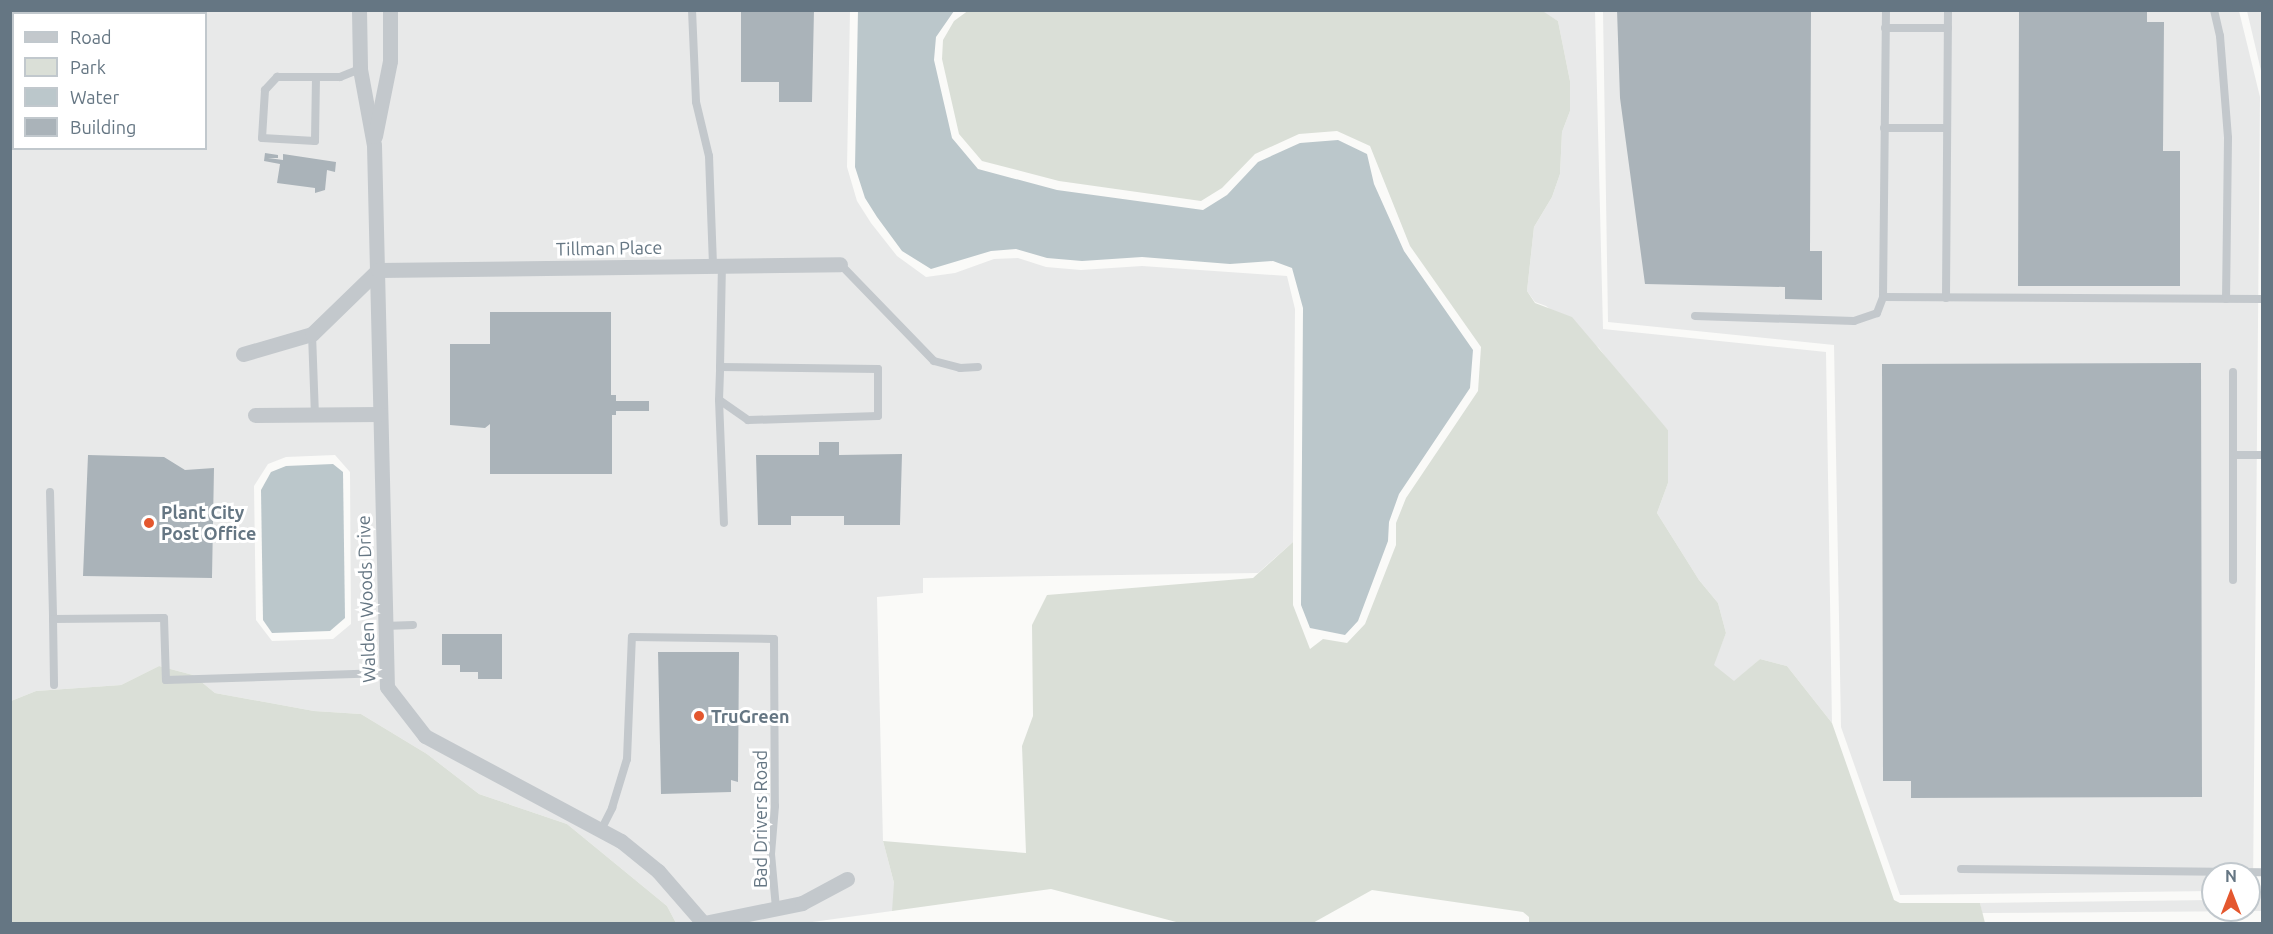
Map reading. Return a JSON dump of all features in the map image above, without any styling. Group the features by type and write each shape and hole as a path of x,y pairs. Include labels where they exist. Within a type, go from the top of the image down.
{"street":[{"name":"Walden Woods Drive","path":"359,10 360,69 374,145 387,687 424,736 621,841 658,871 704,923"},
{"name":"Walden Woods Drive","path":"374,145 390,61 390,10"},
{"name":"Tillman Place","path":"378,270 840,264"},
{"path":"243,354 312,334 378,270"},
{"path":"255,415 315,417 380,414"},
{"path":"704,923 802,903 847,879"}],"lane":[{"path":"692,10 696,102 709,156 718,267 719,400 724,523"},
{"path":"1695,316 1854,321 1877,313 1883,297 1886,10"},
{"path":"1946,298 1948,10"},
{"path":"2214,10 2220,36 2228,138 2226,299"},
{"path":"1885,28 1948,28"},
{"path":"316,77 315,141 262,138 265,90 277,77 340,76 360,69"},
{"path":"1884,128 1947,128"},
{"path":"840,264 934,361 960,368 978,367"},
{"path":"1883,297 2262,299"},
{"path":"312,334 315,417"},
{"path":"719,400 748,420 878,417 878,369 720,367"},
{"path":"2233,372 2233,580"},
{"path":"2233,455 2262,455"},
{"path":"50,492 54,685"},
{"path":"53,619 164,618 166,680 385,674"},
{"path":"384,626 413,625"},
{"name":"Bad Drivers Road","path":"601,830 612,808 627,759 632,637 774,639 775,806 771,854 776,908"},
{"path":"1961,869 2262,872"}],"shaded area":[{"path":"11,11 850,11 847,167 857,201 871,223 897,256 926,277 955,273 994,259 1018,258 1046,267 1081,270 1142,266 1287,276 1295,309 1293,542 1258,573 923,578 923,593 877,597 883,841 894,883 892,911 798,924 676,923 667,906 567,824 479,794 427,754 361,714 314,711 215,693 193,675 159,666 121,685 36,691 11,701","holes":["335,455 350,472 351,624 333,639 272,641 256,620 254,486 268,464 286,457"]},
{"path":"1541,11 1595,11 1603,329 1826,352 1832,723 1787,666 1760,659 1734,682 1713,665 1726,633 1718,603 1699,580 1657,513 1668,483 1668,430 1626,385 1599,348 1546,306 1535,302 1527,291 1534,227 1552,197 1560,174 1562,132 1570,111 1570,81 1558,21"},
{"path":"1603,11 2239,11 2260,97 2253,862 2201,862 2201,891 1900,895 1841,727 1834,345 1608,322"},
{"path":"2247,11 2262,11 2262,75"},
{"path":"2262,709 2262,911 2261,893"},
{"path":"2201,900 2201,911 1982,913 1980,903"}],"green space":[{"path":"969,10 1541,10 1558,21 1570,81 1570,111 1562,132 1560,174 1552,197 1534,227 1527,291 1535,303 1572,317 1668,430 1668,483 1657,513 1699,580 1718,603 1726,633 1714,665 1734,681 1760,659 1787,666 1832,723 1894,900 1900,903 1980,903 1985,923 1529,923 1529,917 1523,912 1372,890 1311,924 1180,923 1051,889 892,911 894,883 883,841 1026,853 1022,746 1033,716 1032,625 1047,595 1253,578 1293,542 1293,605 1310,649 1323,639 1347,643 1365,624 1396,545 1396,523 1406,498 1478,391 1481,347 1410,246 1370,146 1337,131 1299,134 1255,154 1222,188 1201,201 1059,181 982,161 959,134 942,59 943,40 954,21"},
{"path":"159,666 193,675 215,693 314,711 361,714 427,754 479,794 567,824 667,906 676,923 11,924 11,701 36,691 121,685"}],"water":[{"path":"858,10 954,11 936,37 934,60 952,138 978,169 1057,190 1203,210 1227,195 1258,162 1300,143 1338,140 1367,154 1374,184 1404,251 1473,350 1470,388 1399,494 1389,522 1388,541 1358,621 1345,635 1310,628 1301,605 1303,308 1292,268 1273,261 1230,264 1142,257 1082,261 1047,258 1016,249 991,251 931,269 902,251 865,198 855,167"},
{"path":"333,464 343,472 345,618 330,631 272,633 263,620 261,490 271,472 286,466"}],"building":[{"path":"741,10 814,10 812,102 779,102 779,82 741,82"},
{"path":"1617,10 1811,10 1810,251 1822,251 1822,300 1785,299 1785,287 1645,284 1620,98"},
{"path":"2019,10 2147,10 2147,22 2164,22 2163,151 2180,151 2180,286 2018,286"},
{"path":"265,153 278,155 278,158 268,158 283,160 283,154 336,162 335,172 327,170 325,190 315,193 315,188 277,183 280,164 264,161"},
{"path":"490,312 611,312 611,395 616,395 616,401 649,401 649,411 616,411 616,415 612,415 612,474 490,474 490,424 485,428 450,425 450,344 490,344"},
{"path":"2201,363 2202,797 1911,798 1911,781 1883,781 1882,364"},
{"path":"819,442 839,442 839,455 902,454 900,525 844,525 844,516 791,516 791,525 758,525 756,455 819,455"},
{"name":"Plant City Post Office","path":"88,455 164,457 185,470 214,468 212,578 83,576"},
{"path":"442,634 502,634 502,679 478,679 478,672 460,672 460,665 442,665"},
{"name":"TruGreen","path":"658,652 739,652 738,782 731,780 731,792 661,794"}],"place":[{"name":"Plant City Post Office","path":"149,523"},
{"name":"TruGreen","path":"699,716"}]}
